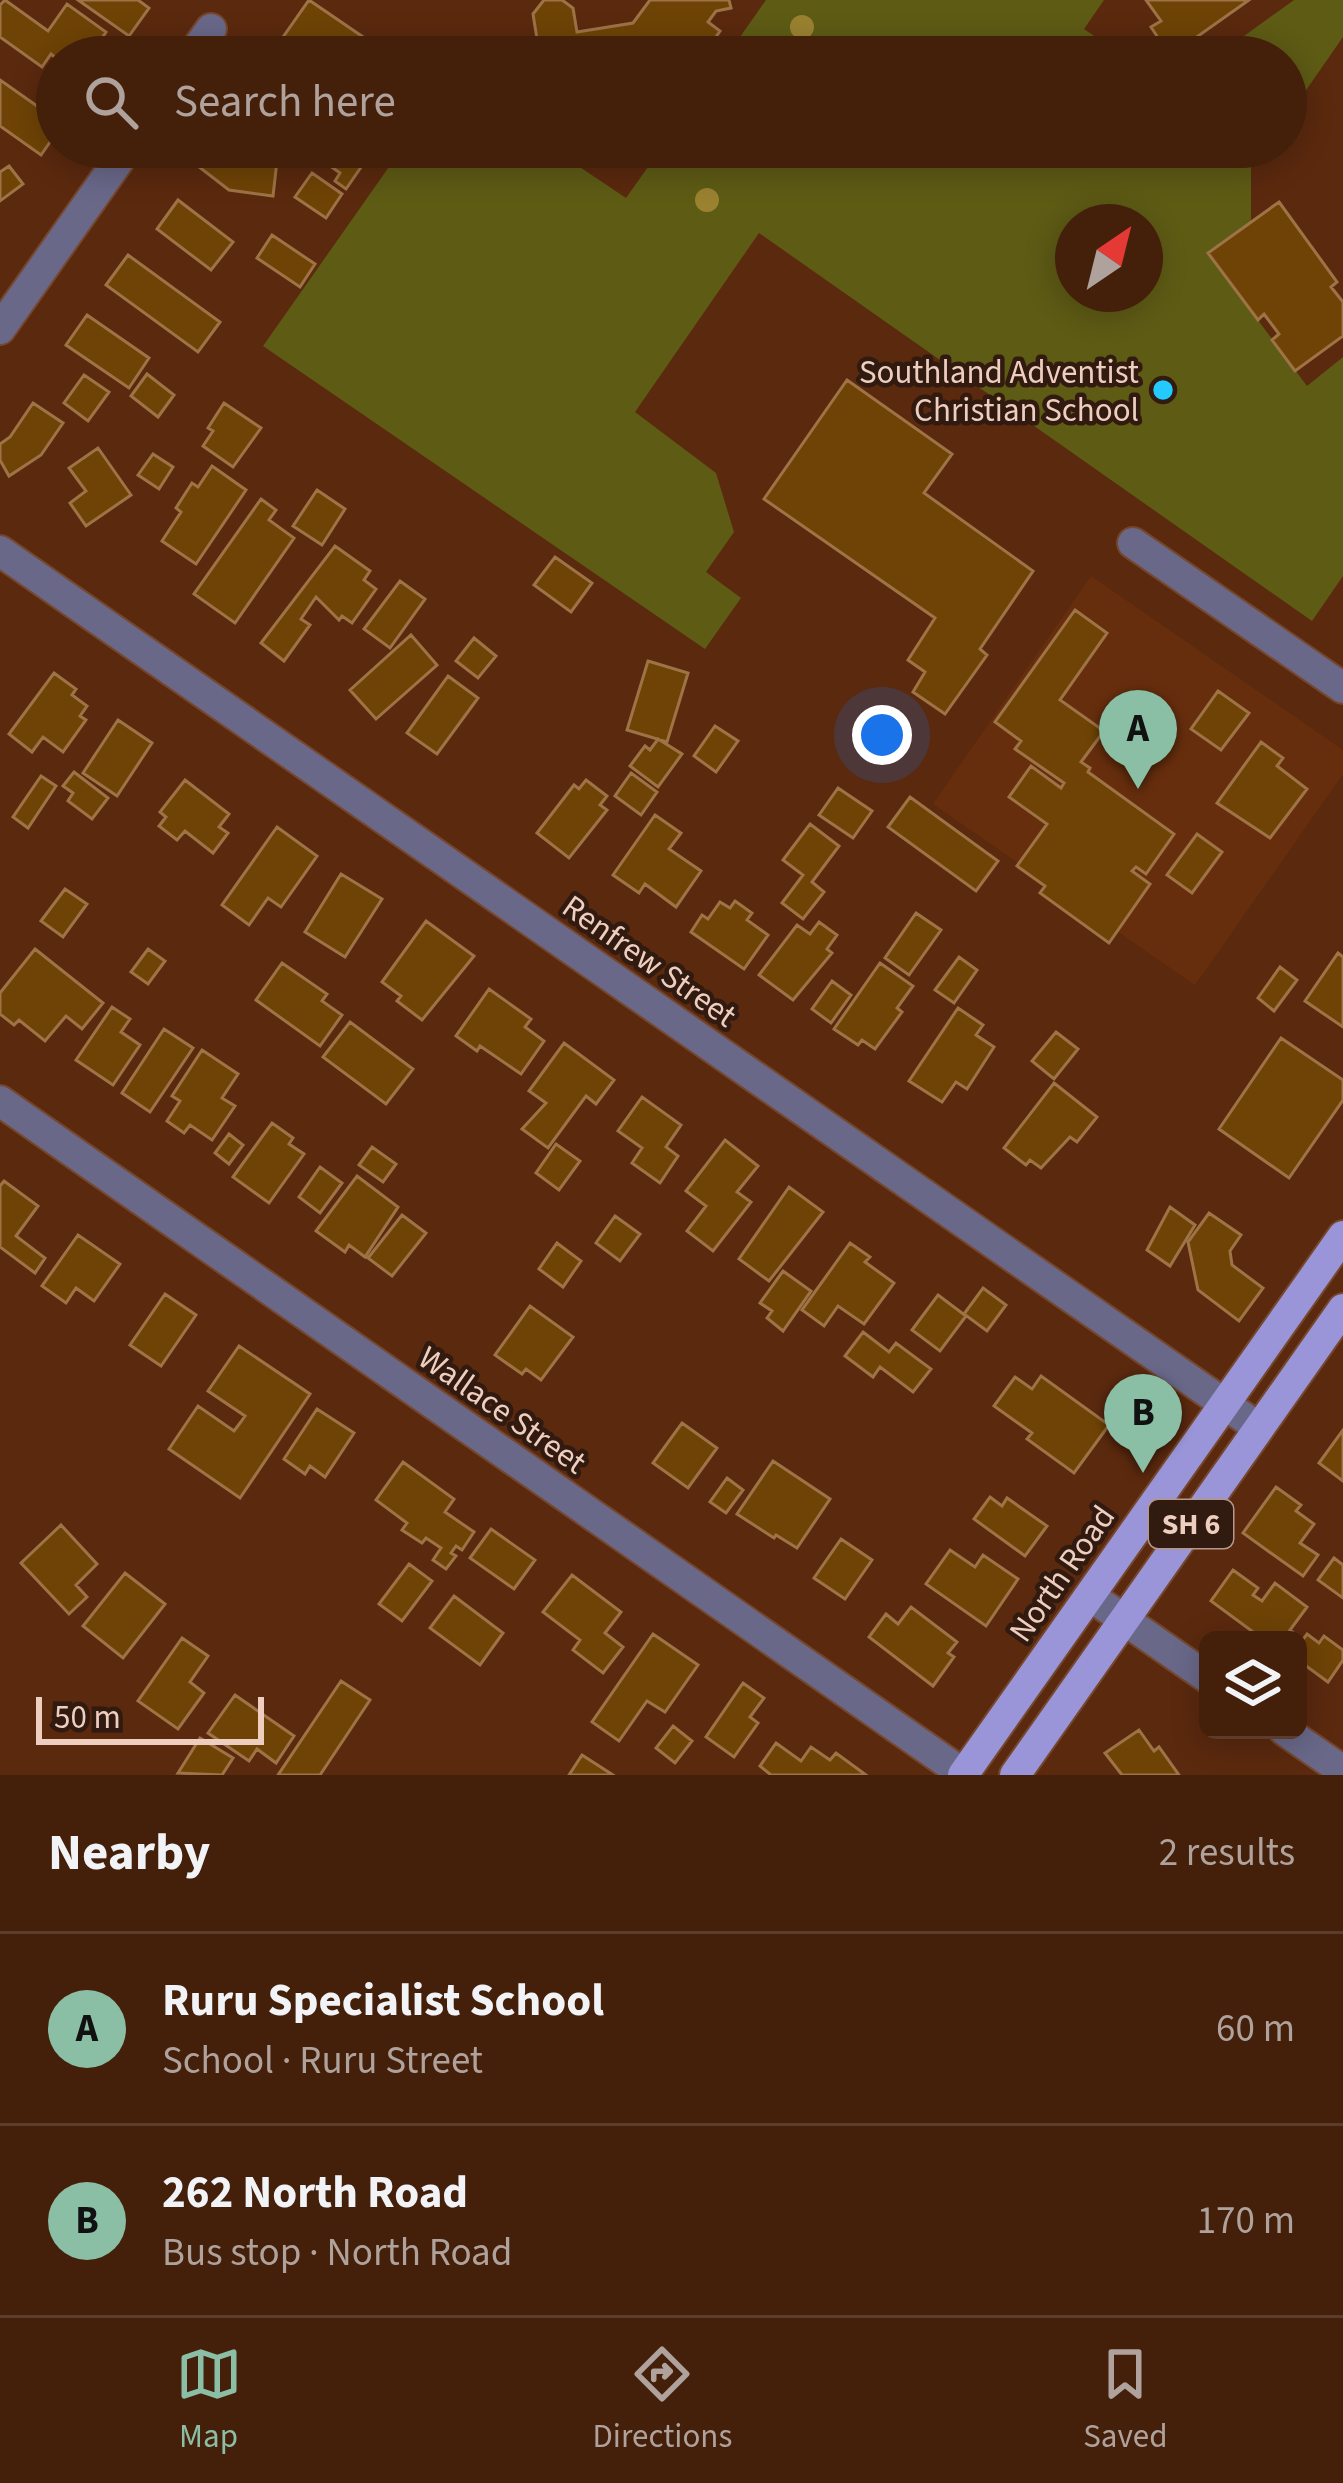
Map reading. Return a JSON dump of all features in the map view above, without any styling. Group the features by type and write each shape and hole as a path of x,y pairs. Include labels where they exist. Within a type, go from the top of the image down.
{"main road":[{"name":"North Road","path":"964,1775 1343,1237"},
{"name":"SH 6","path":"1015,1775 1343,1309"}],"street":[{"path":"206,36 211,29"},
{"path":"0,329 113,168"},
{"path":"1133,542 1343,688"},
{"name":"Renfrew Street","path":"0,551 1259,1428"},
{"name":"Wallace Street","path":"0,1101 964,1775"},
{"path":"1090,1596 1199,1672"},
{"path":"1297,1739 1343,1771"}],"shaded area":[{"path":"766,0 1104,0 1084,29 1094,36 741,36"},
{"path":"1294,0 1343,0 1343,37 1307,89 1307,36 1244,36"},
{"path":"388,168 581,168 626,198 647,168 1251,168 1251,221 1208,253 1307,386 1343,357 1343,576 1312,621 759,233 635,412 716,473 734,532 706,572 741,598 705,649 263,346"},
{"path":"1091,576 1343,750 1343,774 1195,985 933,804"}],"building":[{"path":"5,0 48,31 67,4 106,32 103,36 36,36 36,63 0,37 0,5"},
{"path":"78,0 138,0 149,8 129,36"},
{"path":"309,0 362,36 284,36"},
{"path":"544,0 562,0 573,8 577,32 633,23 650,0 729,0 731,8 716,11 708,22 720,31 717,36 537,36 533,14"},
{"path":"1146,0 1249,0 1198,36 1157,36 1151,27 1161,21"},
{"path":"0,80 36,105 36,151 0,126"},
{"path":"9,166 23,184 0,201 0,172"},
{"path":"200,168 276,168 273,196 229,190"},
{"path":"333,168 360,168 346,189 335,181 340,173"},
{"path":"312,173 342,194 326,218 295,197"},
{"path":"178,200 233,242 211,270 157,229"},
{"path":"1279,202 1337,282 1331,287 1343,302 1343,336 1295,371 1272,340 1279,334 1264,314 1258,320 1208,253"},
{"path":"272,235 315,264 300,287 257,258"},
{"path":"128,255 220,322 198,352 106,285"},
{"path":"87,315 149,358 129,388 66,345"},
{"path":"147,374 174,395 158,417 131,396"},
{"path":"84,375 109,392 88,421 64,403"},
{"path":"847,380 952,454 924,493 1033,571 980,649 987,655 945,714 913,692 925,672 908,660 935,618 764,499"},
{"path":"33,403 63,423 41,455 9,476 0,460 0,444"},
{"path":"224,403 261,428 233,467 203,446"},
{"path":"98,448 131,495 86,526 70,503 86,491 69,468"},
{"path":"153,454 173,467 159,489 138,475"},
{"path":"212,466 246,490 196,564 162,541 192,483 198,487"},
{"path":"317,490 345,509 322,545 293,526"},
{"path":"261,499 276,510 269,520 294,538 235,623 194,594"},
{"path":"335,546 370,571 364,580 376,589 352,623 342,616 339,620 316,597 301,619 310,625 284,661 261,643"},
{"path":"555,557 592,583 571,612 534,585"},
{"path":"400,581 425,599 390,648 364,629"},
{"path":"1075,610 1107,633 1060,700 1104,731 1081,762 1090,768 1088,772 1174,834 1146,874 1136,867 1132,871 1150,884 1109,943 1040,893 1045,886 1017,866 1047,824 1009,797 1031,766 1061,788 1064,783 1015,749 1021,741 995,722"},
{"path":"411,635 437,665 376,719 350,690"},
{"path":"474,638 496,656 478,678 456,661"},
{"path":"648,661 688,673 667,742 627,730"},
{"path":"54,673 76,689 72,695 87,706 80,716 86,720 63,752 43,737 32,752 9,734"},
{"path":"448,676 478,698 437,754 407,733"},
{"path":"1218,691 1249,713 1221,750 1191,729"},
{"path":"118,720 152,743 117,796 83,773"},
{"path":"715,726 738,741 716,772 694,756"},
{"path":"658,739 682,754 658,787 630,766 645,746 650,750"},
{"path":"1261,742 1283,758 1277,766 1307,789 1270,838 1217,803"},
{"path":"74,772 108,798 92,819 68,801 73,793 63,786"},
{"path":"631,773 657,792 641,815 615,796"},
{"path":"41,776 56,786 28,828 13,817"},
{"path":"185,780 229,814 219,827 228,833 213,853 185,831 177,840 159,826 166,817 160,812"},
{"path":"586,780 607,796 600,805 607,810 569,858 537,833 574,785 579,789"},
{"path":"838,788 872,811 853,838 819,815"},
{"path":"910,797 998,861 976,891 888,827"},
{"path":"655,815 681,833 669,849 701,871 676,907 645,884 639,893 613,875"},
{"path":"810,824 839,846 812,882 824,892 803,919 782,903 803,875 783,860"},
{"path":"277,827 317,856 281,907 268,898 249,925 222,905"},
{"path":"1197,834 1222,852 1192,893 1167,875"},
{"path":"341,874 382,899 345,957 305,932"},
{"path":"65,889 87,904 63,937 41,921"},
{"path":"735,901 752,913 747,920 768,935 744,969 691,932 702,915 708,919 720,902 730,908"},
{"path":"916,913 941,930 909,975 885,958"},
{"path":"426,921 474,956 422,1020 382,982"},
{"path":"819,922 837,935 827,949 832,953 793,1000 759,975 797,925 810,934"},
{"path":"35,949 103,1003 82,1029 66,1016 45,1041 19,1020 14,1025 0,1014 0,993"},
{"path":"148,949 165,961 148,984 131,972"},
{"path":"1338,953 1343,957 1343,1027 1305,1001"},
{"path":"959,957 977,970 954,1003 935,990"},
{"path":"282,963 327,994 322,1001 342,1015 320,1046 256,1000"},
{"path":"880,963 913,986 897,1008 902,1012 875,1049 862,1040 858,1045 834,1029"},
{"path":"1280,967 1297,980 1274,1011 1258,998"},
{"path":"832,981 851,995 831,1023 812,1009"},
{"path":"489,989 531,1019 525,1027 544,1041 521,1074 456,1036"},
{"path":"112,1007 130,1019 121,1032 140,1045 113,1085 76,1060"},
{"path":"958,1008 983,1025 976,1035 994,1047 967,1089 956,1082 942,1102 909,1081"},
{"path":"350,1022 413,1069 386,1104 323,1057"},
{"path":"164,1029 193,1048 150,1112 122,1093"},
{"path":"1056,1032 1078,1049 1054,1079 1032,1061"},
{"path":"1281,1038 1343,1080 1343,1100 1289,1178 1219,1129"},
{"path":"564,1043 614,1080 596,1104 586,1096 548,1148 522,1129 546,1103 529,1091"},
{"path":"202,1050 238,1074 222,1098 235,1106 212,1140 190,1125 184,1133 167,1121 180,1101 172,1096"},
{"path":"1054,1083 1097,1117 1077,1142 1070,1137 1041,1168 1030,1160 1026,1165 1004,1148"},
{"path":"642,1097 681,1125 666,1147 678,1156 660,1183 632,1163 642,1148 618,1131"},
{"path":"272,1123 293,1138 289,1144 304,1154 269,1203 233,1177"},
{"path":"229,1134 243,1145 229,1164 215,1153"},
{"path":"725,1140 758,1166 737,1192 751,1202 713,1251 687,1231 706,1206 686,1191"},
{"path":"556,1144 580,1161 559,1190 536,1173"},
{"path":"372,1147 396,1164 383,1182 359,1165"},
{"path":"320,1167 342,1183 320,1213 299,1197"},
{"path":"357,1176 398,1207 365,1257 349,1245 345,1252 316,1231"},
{"path":"4,1181 38,1206 16,1236 45,1258 35,1273 0,1247 0,1186"},
{"path":"789,1187 823,1212 769,1281 739,1259"},
{"path":"1170,1207 1195,1225 1170,1266 1147,1250"},
{"path":"1209,1213 1241,1235 1230,1251 1232,1265 1263,1288 1239,1321 1198,1290 1188,1242"},
{"path":"402,1215 426,1233 392,1276 368,1258"},
{"path":"615,1216 640,1234 620,1261 596,1243"},
{"path":"78,1235 120,1264 94,1301 76,1288 66,1303 42,1286"},
{"path":"557,1243 581,1261 563,1287 539,1269"},
{"path":"850,1243 870,1257 865,1262 894,1283 864,1324 838,1306 824,1326 802,1310"},
{"path":"783,1271 811,1291 783,1331 767,1318 772,1311 760,1303"},
{"path":"983,1288 1006,1305 987,1331 964,1314"},
{"path":"165,1294 196,1315 161,1366 130,1345"},
{"path":"938,1295 966,1316 940,1351 912,1330"},
{"path":"530,1306 573,1337 541,1380 526,1369 522,1374 495,1355"},
{"path":"863,1332 889,1352 896,1343 931,1369 913,1392 880,1367 873,1377 845,1356"},
{"path":"239,1346 310,1394 240,1498 169,1449 198,1406 234,1431 245,1416 208,1391"},
{"path":"1041,1376 1109,1425 1074,1473 1027,1439 1032,1433 994,1406 1015,1377 1032,1389"},
{"path":"317,1409 354,1433 325,1477 310,1466 305,1474 284,1459"},
{"path":"682,1423 717,1448 688,1488 653,1463"},
{"path":"1343,1430 1343,1481 1319,1463"},
{"path":"773,1461 830,1499 797,1548 737,1514"},
{"path":"403,1462 454,1499 445,1512 474,1532 462,1550 456,1546 451,1553 456,1556 446,1569 433,1560 441,1548 402,1530 407,1523 376,1500"},
{"path":"727,1478 743,1490 726,1513 710,1502"},
{"path":"1276,1487 1301,1505 1296,1511 1314,1524 1300,1543 1318,1555 1303,1576 1243,1533"},
{"path":"990,1497 1002,1506 1007,1498 1047,1526 1025,1556 974,1519"},
{"path":"61,1525 97,1564 76,1585 87,1597 69,1614 21,1563"},
{"path":"491,1529 535,1560 514,1589 470,1558"},
{"path":"841,1539 872,1560 845,1599 814,1578"},
{"path":"950,1550 975,1567 983,1555 1018,1579 986,1626 926,1584"},
{"path":"1334,1558 1343,1565 1343,1598 1318,1580"},
{"path":"409,1564 432,1581 402,1621 379,1604"},
{"path":"1233,1570 1258,1588 1253,1595 1262,1601 1275,1583 1307,1607 1291,1631 1252,1631 1211,1601"},
{"path":"125,1573 165,1604 123,1658 83,1626"},
{"path":"572,1575 621,1612 605,1633 623,1647 603,1673 573,1650 580,1640 543,1612"},
{"path":"454,1596 503,1633 480,1665 430,1628"},
{"path":"911,1607 957,1642 948,1653 954,1657 933,1686 869,1637 886,1614 898,1624"},
{"path":"653,1634 698,1665 665,1712 647,1701 619,1741 592,1722"},
{"path":"1307,1634 1319,1643 1324,1636 1343,1650 1343,1660 1328,1682 1307,1667"},
{"path":"182,1638 208,1656 190,1682 204,1693 178,1729 138,1701"},
{"path":"341,1681 370,1700 320,1775 278,1775"},
{"path":"743,1683 764,1698 750,1717 758,1723 734,1757 706,1737"},
{"path":"235,1695 294,1736 276,1763 257,1749 249,1761 208,1733"},
{"path":"673,1726 692,1741 675,1763 656,1748"},
{"path":"1139,1730 1154,1751 1159,1747 1179,1775 1122,1775 1105,1753"},
{"path":"200,1738 233,1758 222,1775 178,1773"},
{"path":"776,1743 801,1761 811,1747 830,1760 836,1753 866,1775 771,1775 760,1766"},
{"path":"582,1755 613,1775 569,1775"}],"place":[{"name":"Southland Adventist Christian School","path":"1163,390"},
{"name":"Ruru Specialist School","path":"1138,789"},
{"name":"262 North Road","path":"1143,1473"}]}
